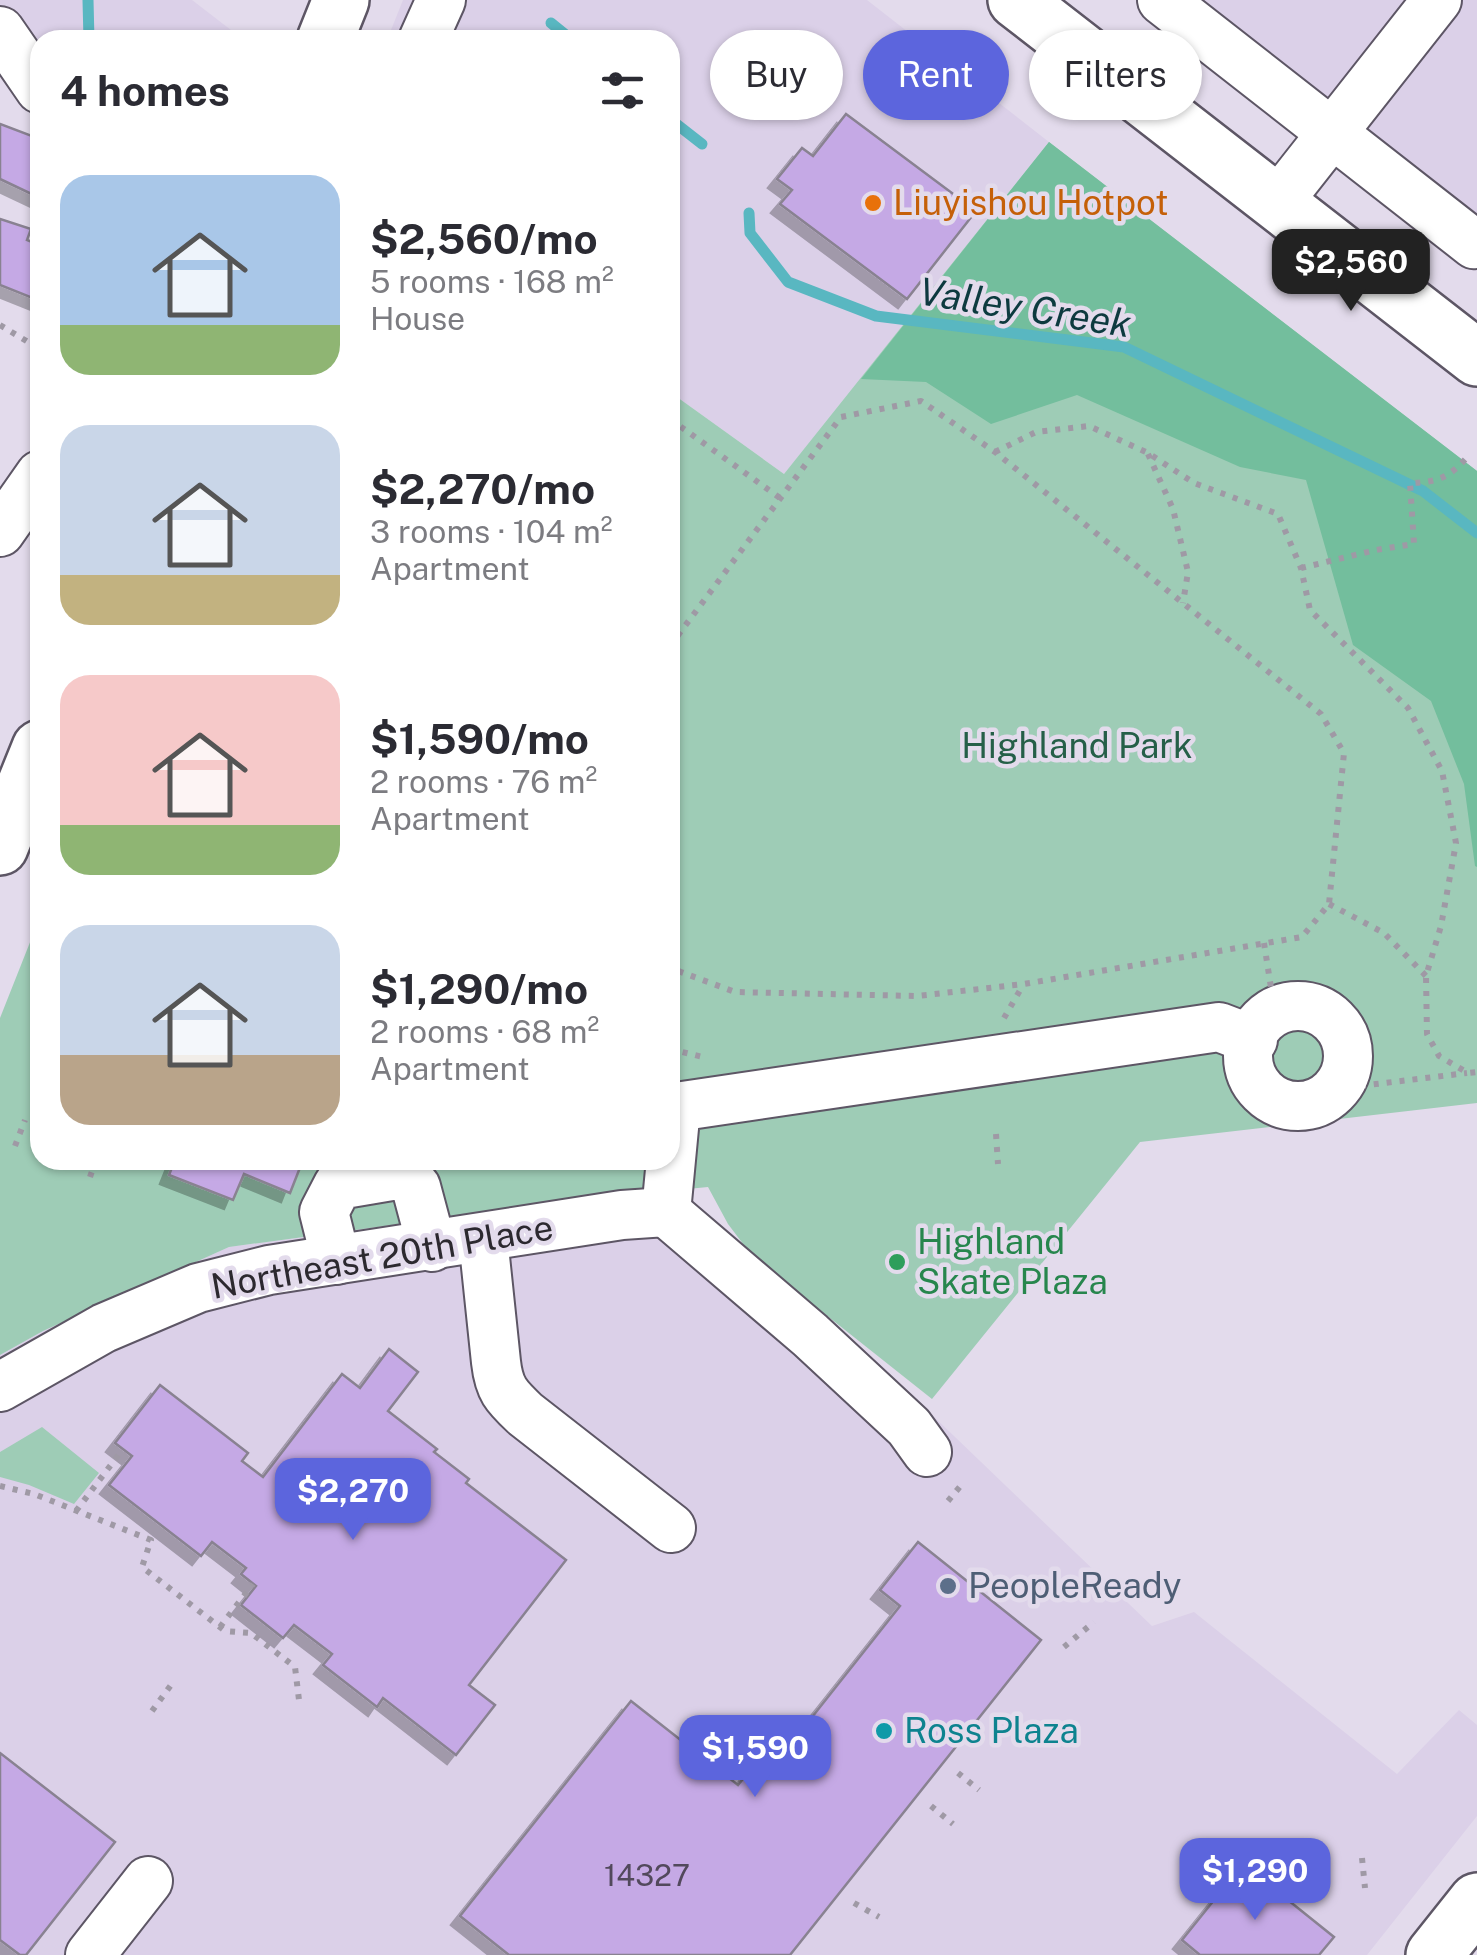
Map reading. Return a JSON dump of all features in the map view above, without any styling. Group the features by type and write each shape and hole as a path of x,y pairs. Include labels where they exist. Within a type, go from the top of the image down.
{"main road":[{"path":"329,30 341,0"},
{"path":"1016,0 1477,358"},
{"path":"0,847 30,773"},
{"path":"1434,1955 1473,1920"}],"street":[{"path":"428,30 441,0"},
{"path":"1162,0 1477,243"},
{"path":"1277,204 1437,0"},
{"path":"0,31 30,74"},
{"path":"0,76 30,95"},
{"path":"0,532 30,489"},
{"path":"1286,1007 1320,1010 1333,1020 1348,1050 1347,1066 1335,1089 1316,1102 1300,1106 1270,1098 1257,1086 1247,1056 1259,1025 1286,1007"},
{"path":"680,1105 1219,1027 1253,1040"},
{"path":"669,1170 666,1212 824,1348 908,1428 927,1452"},
{"path":"336,1260 324,1212 338,1185 403,1174 416,1187 432,1247"},
{"name":"Northeast 20th Place","path":"0,1388 104,1328 198,1288 270,1270 666,1212"},
{"path":"483,1238 498,1378 505,1395 670,1528"},
{"path":"90,1955 148,1881"}],"path":[{"path":"0,325 30,343"},
{"path":"680,633 841,417 921,402 994,452 1320,714 1344,753 1329,904 1302,937 1024,984 916,996 735,992 680,972"},
{"path":"994,452 1036,432 1089,426 1148,453 1194,484 1278,514 1301,568 1310,610 1408,708 1442,770 1456,844 1441,926 1426,976 1427,1034 1439,1056 1472,1072"},
{"path":"680,427 780,498"},
{"path":"1148,453 1173,508 1188,572 1182,604"},
{"path":"1301,568 1414,544 1410,483 1433,482 1454,472 1470,454"},
{"path":"1329,904 1384,933 1426,976"},
{"path":"1264,943 1272,994"},
{"path":"1335,1089 1472,1072"},
{"path":"14,1146 24,1120"},
{"path":"996,1134 998,1164"},
{"path":"90,1177 92,1170"},
{"path":"76,1511 123,1450"},
{"path":"948,1501 963,1483"},
{"path":"0,1486 34,1494 151,1540 142,1567 220,1627 251,1633 296,1667 299,1700"},
{"path":"220,1627 253,1584"},
{"path":"1064,1647 1094,1622"},
{"path":"152,1711 171,1685"},
{"path":"958,1773 979,1790"},
{"path":"931,1806 953,1824"},
{"path":"1362,1858 1365,1888"},
{"path":"854,1903 879,1917"}],"shaded area":[{"path":"0,0 192,0 231,30 30,30 30,89 0,63"},
{"path":"403,0 867,0 905,30 863,30 863,120 1009,120 1009,111 1049,142 784,474 680,399 680,30 391,30"},
{"path":"1140,0 1477,0 1477,267 1202,49 1202,30 1178,30"},
{"path":"586,1199 866,1356 1152,1626 1194,1612 1397,1774 1459,1710 1477,1725 1477,1816 1367,1955 0,1955 0,1355 43,1331 229,1247"}],"green space":[{"name":"Highland Park","path":"1049,142 1477,471 1477,1103 1140,1142 932,1399 753,1257 728,1224 708,1187 585,1199 229,1247 43,1331 0,1355 0,1018 30,942 30,1170 680,1170 680,399 784,474"},
{"path":"1049,142 1477,471 1477,867 1464,784 1431,701 1353,645 1306,480 1240,467 1077,395 991,424 926,382 861,379"},
{"path":"42,1427 99,1473 74,1504 0,1477 0,1452"}],"building":[{"path":"846,114 976,211 907,299 780,204 792,190 777,179 802,148 813,156"},
{"path":"0,124 30,135 30,193 0,179"},
{"path":"0,219 30,229 27,240 30,297 0,285"},
{"path":"171,1170 299,1170 290,1193 244,1174 233,1200 169,1175"},
{"path":"389,1349 418,1372 388,1411 437,1449 434,1452 469,1479 466,1483 566,1560 469,1685 495,1705 456,1755 383,1698 377,1707 323,1665 332,1654 294,1625 283,1638 241,1605 256,1586 241,1574 246,1568 212,1542 201,1556 109,1485 132,1456 115,1443 160,1385 248,1453 242,1461 263,1477 342,1374 360,1388"},
{"name":"Ross Plaza","path":"918,1542 1041,1640 790,1955 509,1955 460,1916 631,1701 738,1785 751,1769 763,1779 900,1606 880,1590"},
{"path":"0,1753 115,1842 26,1955 0,1940"},
{"path":"1243,1864 1334,1937 1319,1955 1200,1955 1182,1940"}],"waterway":[{"path":"88,0 89,30"},
{"name":"Valley Creek","path":"551,23 560,30"},
{"name":"Valley Creek","path":"680,127 702,144"},
{"name":"Valley Creek","path":"749,213 750,233 788,282 876,316 1124,347 1423,491 1477,533"}],"place":[{"name":"Liuyishou Hotpot","path":"873,203"},
{"name":"Highland Skate Plaza","path":"897,1262"},
{"name":"PeopleReady","path":"948,1586"},
{"name":"Ross Plaza","path":"884,1731"}]}
